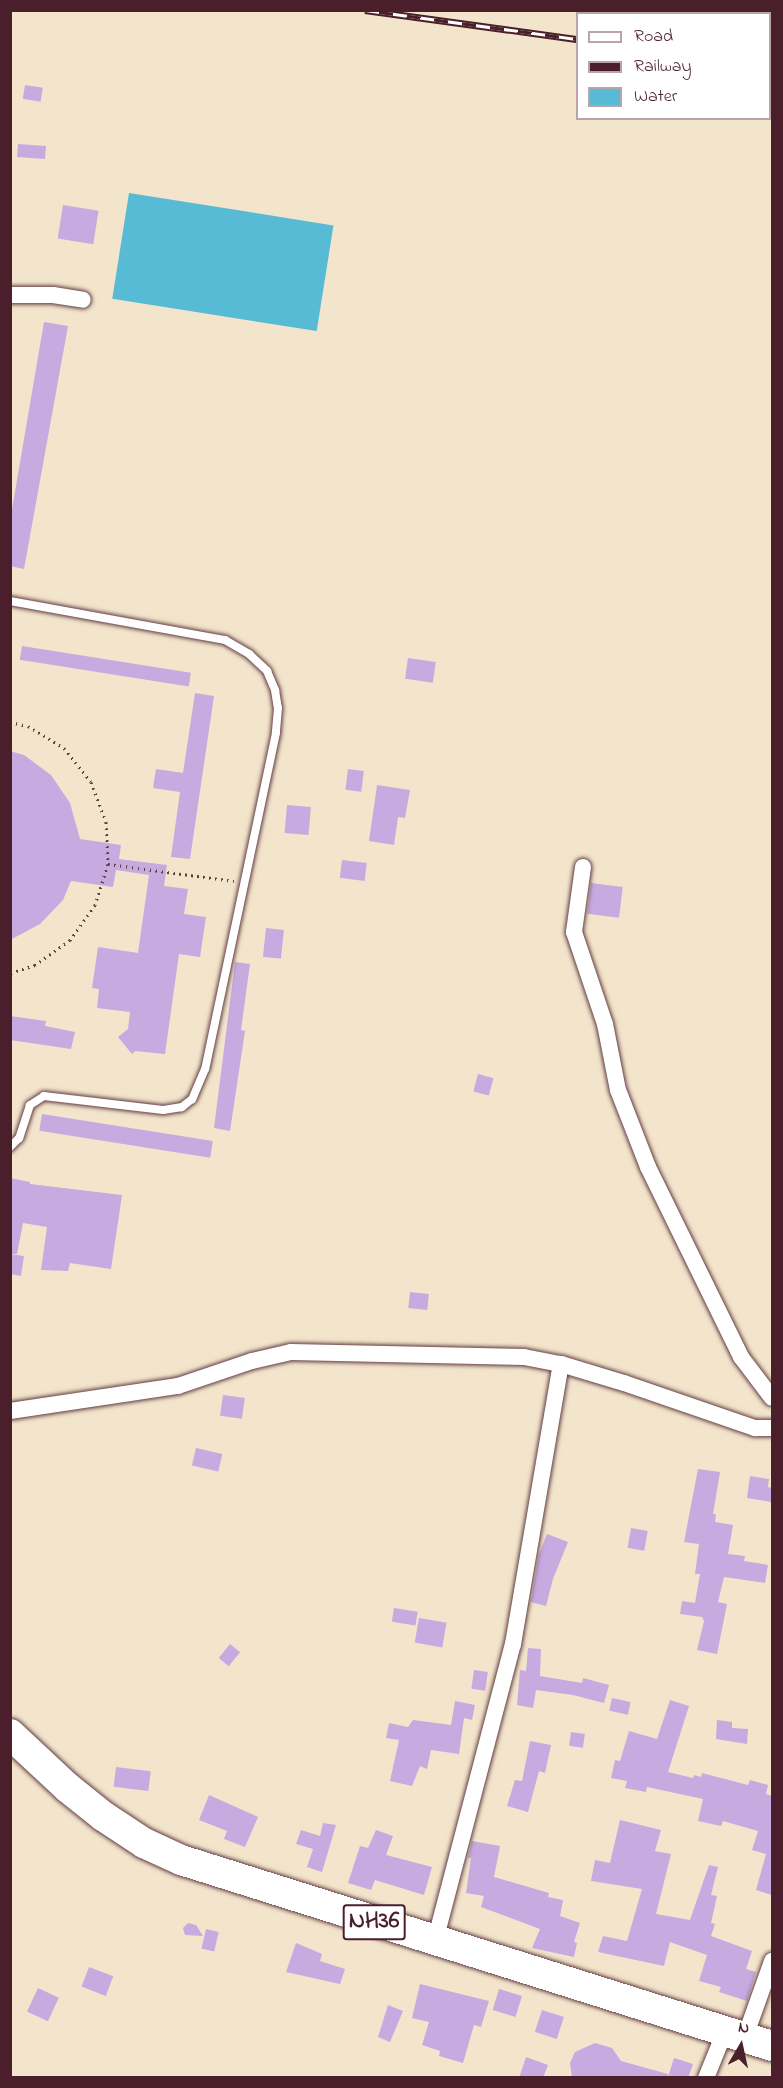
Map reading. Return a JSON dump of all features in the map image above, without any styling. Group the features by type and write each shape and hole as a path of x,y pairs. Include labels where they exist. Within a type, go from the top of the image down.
{"highway":[{"name":"NH36","path":"10,1734 68,1788 103,1816 162,1852 209,1870 748,2038"}],"street":[{"path":"10,295 53,296 84,300"},
{"path":"584,867 574,932 605,1024 618,1090 648,1167 741,1357 772,1398"},
{"path":"10,1411 178,1386 252,1361 291,1352 525,1357 561,1364 755,1428 772,1428"},
{"path":"435,1941 513,1644 561,1364"},
{"path":"706,2078 748,2038 772,1961"}],"lane":[{"path":"10,601 225,640 249,654 267,670 275,690 277,716 245,883 205,1069 192,1099 182,1107 163,1110 44,1096 30,1105 19,1138 10,1147"}],"path":[{"path":"10,722 28,726 64,748 91,782 106,822 108,864 95,905 70,940 36,965 10,973"},
{"path":"108,864 245,883"}],"water":[{"path":"129,193 333,225 317,331 112,299"}],"building":[{"path":"25,85 43,88 41,102 23,99"},
{"path":"18,144 46,146 45,159 17,157"},
{"path":"63,205 99,211 93,244 58,239"},
{"path":"44,322 68,326 24,569 10,566 10,521"},
{"path":"22,646 191,673 189,687 20,660"},
{"path":"408,658 436,662 433,683 405,679"},
{"path":"195,693 214,696 190,859 171,857 180,792 153,788 156,769 183,773"},
{"path":"10,751 24,755 51,775 70,803 80,839 121,845 119,859 167,865 164,886 188,889 184,914 206,917 200,957 179,954 165,1054 135,1051 132,1054 118,1037 128,1029 130,1012 97,1008 99,989 92,988 98,947 138,953 149,875 116,870 113,887 71,881 63,900 40,924 10,940"},
{"path":"348,769 364,771 361,792 345,790"},
{"path":"377,785 410,790 405,818 398,817 394,845 369,841"},
{"path":"287,805 311,807 308,835 285,833"},
{"path":"342,860 367,863 365,881 340,878"},
{"path":"591,883 623,887 619,918 587,914"},
{"path":"266,928 284,930 281,959 263,957"},
{"path":"235,962 250,964 241,1030 245,1031 230,1131 214,1128"},
{"path":"10,1016 46,1021 45,1026 75,1032 71,1049 10,1040"},
{"path":"478,1074 493,1078 489,1096 473,1091"},
{"path":"42,1114 213,1141 210,1158 39,1131"},
{"path":"10,1178 30,1182 30,1184 122,1195 111,1269 70,1263 68,1271 41,1270 47,1227 23,1223 17,1254 10,1254"},
{"path":"10,1254 24,1256 21,1276 10,1274"},
{"path":"410,1292 429,1294 427,1310 408,1308"},
{"path":"223,1395 245,1398 242,1419 220,1416"},
{"path":"196,1448 222,1454 218,1472 192,1466"},
{"path":"698,1469 720,1472 713,1514 716,1514 715,1522 733,1525 728,1554 745,1556 744,1561 768,1565 765,1583 724,1577 718,1602 727,1604 717,1654 697,1650 704,1621 702,1617 680,1614 682,1601 695,1603 700,1574 695,1574 699,1544 684,1542"},
{"path":"750,1476 769,1479 768,1487 772,1488 772,1502 747,1498"},
{"path":"631,1528 648,1531 644,1551 628,1548"},
{"path":"547,1534 568,1542 553,1579 546,1606 531,1602 539,1554"},
{"path":"394,1608 418,1612 416,1626 392,1622"},
{"path":"419,1618 447,1623 442,1647 415,1643"},
{"path":"230,1644 240,1652 229,1666 219,1658"},
{"path":"528,1648 541,1649 540,1676 582,1683 583,1678 609,1685 604,1703 573,1695 536,1690 533,1708 517,1705 520,1670 526,1671"},
{"path":"474,1670 488,1672 485,1691 471,1689"},
{"path":"612,1698 631,1702 628,1715 609,1711"},
{"path":"670,1700 689,1706 668,1772 693,1778 694,1775 701,1777 702,1773 748,1785 750,1780 768,1785 766,1794 772,1796 772,1895 756,1890 766,1854 752,1850 758,1831 723,1821 721,1826 698,1821 703,1799 647,1787 646,1792 625,1788 627,1781 611,1778 615,1760 620,1761 629,1731 657,1739"},
{"path":"455,1701 475,1705 472,1720 464,1718 459,1754 431,1750 427,1769 420,1766 412,1786 390,1781 399,1740 386,1738 389,1723 408,1727 413,1720 451,1725"},
{"path":"717,1720 732,1722 732,1728 748,1729 747,1744 716,1739"},
{"path":"571,1732 585,1734 583,1748 569,1746"},
{"path":"530,1741 551,1745 545,1773 539,1771 528,1812 507,1806 515,1780 522,1781"},
{"path":"116,1767 151,1771 148,1791 114,1787"},
{"path":"209,1795 258,1817 245,1847 224,1839 227,1831 199,1820"},
{"path":"620,1820 661,1830 655,1851 671,1854 656,1914 690,1920 709,1865 718,1867 711,1895 717,1896 711,1923 715,1924 711,1936 752,1951 746,1969 756,1972 747,2001 719,1992 721,1987 699,1981 707,1955 670,1942 664,1966 598,1952 603,1936 627,1941 642,1889 591,1881 595,1860 610,1863"},
{"path":"323,1823 336,1825 322,1872 307,1867 313,1849 296,1844 301,1830 320,1836"},
{"path":"376,1830 393,1836 386,1855 432,1867 424,1895 375,1880 371,1890 348,1883 360,1846 368,1848"},
{"path":"472,1841 500,1846 494,1877 549,1893 548,1897 563,1900 560,1916 580,1923 574,1942 577,1943 574,1957 532,1948 540,1929 481,1907 484,1896 466,1893 471,1858 468,1858"},
{"path":"188,1923 196,1925 203,1936 185,1935 183,1928"},
{"path":"206,1929 219,1932 214,1951 202,1948"},
{"path":"296,1943 322,1954 320,1961 345,1969 340,1984 286,1972"},
{"path":"89,1967 113,1976 106,1996 81,1987"},
{"path":"420,1984 489,2001 481,2027 474,2025 463,2063 439,2056 440,2051 422,2045 429,2022 412,2018"},
{"path":"38,1988 59,1998 48,2021 27,2012"},
{"path":"499,1989 522,1996 516,2017 493,2010"},
{"path":"388,2005 403,2011 390,2042 378,2037"},
{"path":"542,2010 564,2017 557,2039 535,2032"},
{"path":"595,2043 612,2048 621,2061 668,2074 668,2077 674,2058 693,2064 688,2078 572,2078 570,2063 575,2052"},
{"path":"526,2057 548,2065 543,2078 519,2078"}],"railway":[{"path":"365,10 576,39"}]}
